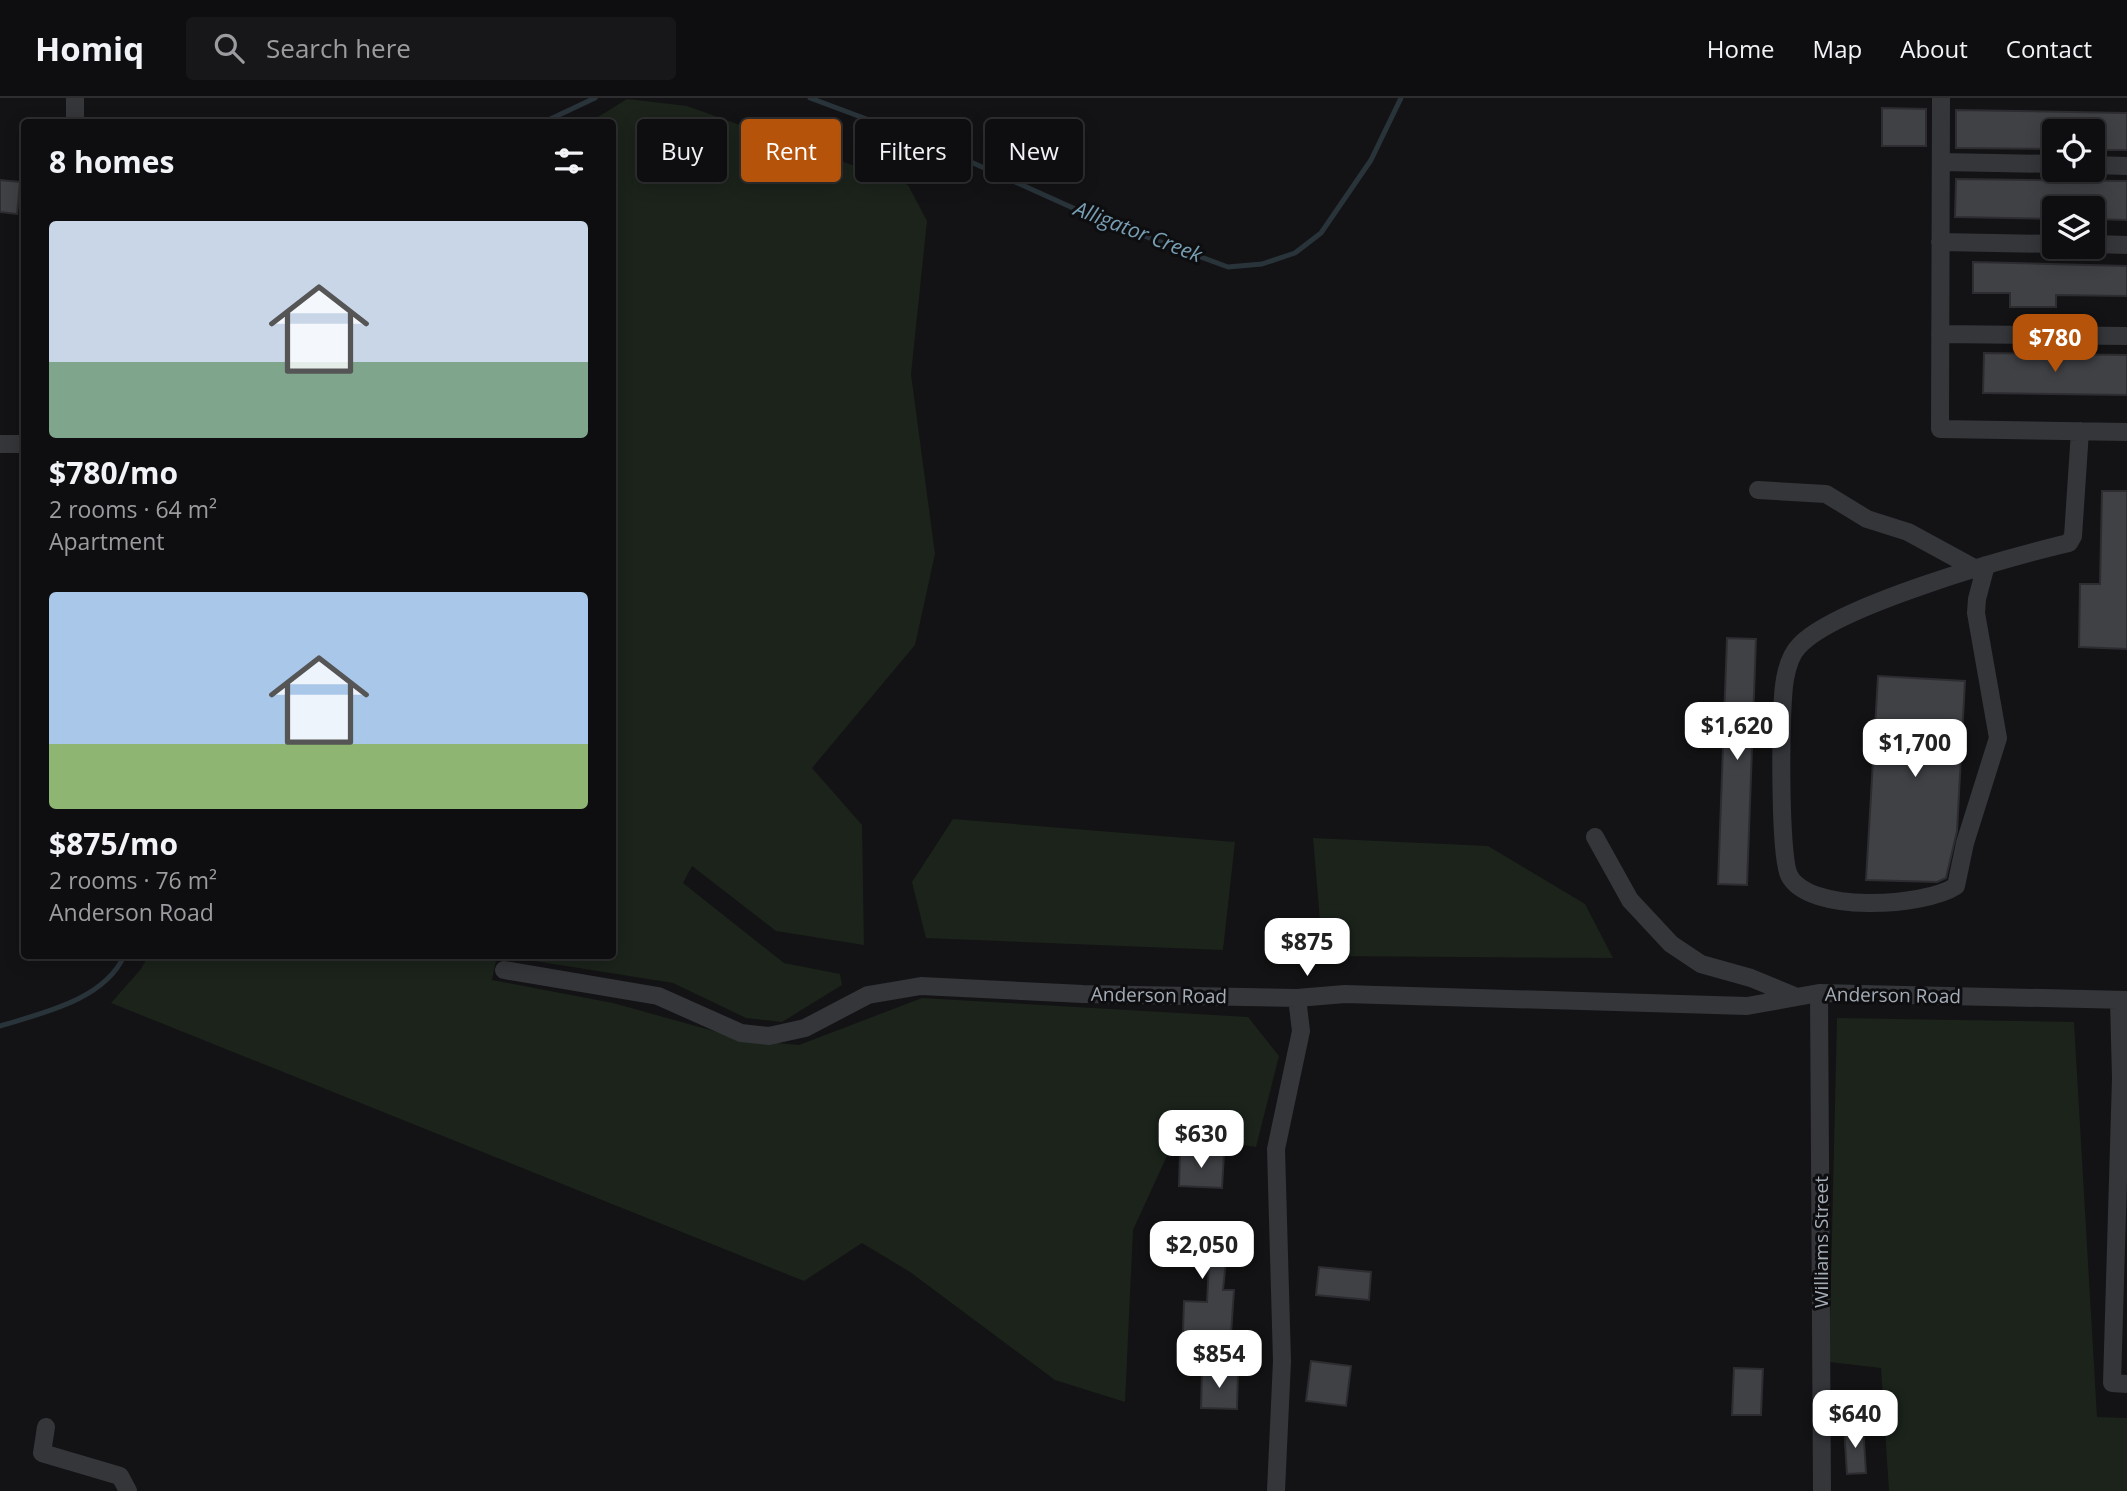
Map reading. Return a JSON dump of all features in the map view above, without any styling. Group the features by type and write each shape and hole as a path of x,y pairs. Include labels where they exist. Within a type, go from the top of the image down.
{"street":[{"path":"75,98 75,119"},
{"path":"1941,98 1940,429 2127,432"},
{"path":"1941,162 2042,164"},
{"path":"2105,165 2127,166"},
{"path":"1940,242 2042,244"},
{"path":"2105,244 2127,245"},
{"path":"1940,334 2127,336"},
{"path":"1981,567 1976,613 1998,738 1972,818 1956,886 1933,897 1907,903 1850,900 1805,893 1787,873 1783,824 1784,692 1788,665 1797,648 1825,625 1981,567 2069,543 2073,536 2080,431"},
{"path":"0,444 21,444"},
{"path":"1758,490 1826,494 1867,519 1908,532 1981,567"},
{"path":"1595,837 1630,900 1671,944 1701,964 1751,978 1797,997"},
{"name":"Anderson Road","path":"504,970 658,996 741,1033 768,1036 805,1028 868,995 921,986 1083,994 1297,998 1345,994 1747,1006 1819,993 2123,1000"},
{"name":"Williams Street","path":"1819,993 1822,1491"},
{"path":"1276,1491 1282,1361 1276,1149 1301,1031 1297,998"},
{"path":"2123,1000 2120,1330 2112,1383 2127,1384"},
{"path":"46,1427 42,1453 120,1476 128,1491"}],"shaded area":[{"path":"627,99 687,106 723,119 637,119 637,182 727,182 727,120 741,125 741,182 841,182 841,161 855,166 855,182 900,182 908,185 927,221 911,374 935,554 915,645 812,768 862,825 864,945 776,931 692,866 683,883 784,963 840,974 842,985 782,1022 746,1018 673,983 522,959 616,959 616,119 595,119"},
{"path":"953,819 1235,842 1223,950 926,938 912,882"},
{"path":"1313,838 1488,846 1585,904 1613,958 1323,956"},
{"path":"146,959 496,959 492,980 613,1003 746,1040 799,1045 922,998 1248,1017 1279,1056 1256,1147 1177,1134 1133,1230 1125,1402 1055,1380 910,1272 862,1243 804,1281 111,1003"},
{"path":"1837,1018 2074,1022 2097,1417 2127,1418 2127,1491 1889,1491 1881,1368 1829,1362"}],"building":[{"path":"1882,108 1926,109 1926,146 1882,146"},
{"path":"1956,110 2127,113 2127,150 2105,150 2105,119 2042,119 2042,149 1956,148"},
{"path":"1956,179 2127,181 2127,220 2105,219 2105,196 2042,196 2042,219 1955,217"},
{"path":"0,180 20,182 17,214 0,212"},
{"path":"1973,262 2127,266 2127,296 2056,295 2056,307 2010,307 2010,293 1973,293"},
{"path":"1984,353 2127,355 2127,395 1983,393"},
{"path":"2102,491 2127,491 2127,649 2079,647 2080,584 2100,584"},
{"path":"1727,638 1756,639 1747,885 1718,884"},
{"path":"1878,676 1965,681 1957,831 1946,878 1937,882 1866,880"},
{"path":"1180,1152 1224,1154 1222,1188 1179,1186"},
{"path":"1157,1233 1228,1240 1223,1290 1234,1290 1231,1334 1183,1332 1184,1301 1207,1302 1209,1264 1155,1258"},
{"path":"1319,1267 1371,1272 1369,1300 1316,1295"},
{"path":"1311,1361 1351,1366 1346,1406 1306,1401"},
{"path":"1734,1368 1763,1369 1761,1415 1732,1415"},
{"path":"1202,1372 1238,1373 1237,1409 1201,1408"},
{"path":"1863,1425 1866,1473 1847,1474 1844,1426"}],"waterway":[{"name":"Alligator Creek","path":"550,119 595,98"},
{"name":"Alligator Creek","path":"810,98 920,139 1093,217 1228,267 1262,264 1295,253 1321,233 1371,160 1401,98"},
{"name":"Alligator Creek","path":"0,1026 52,1010 87,994 102,984 122,959"}]}
